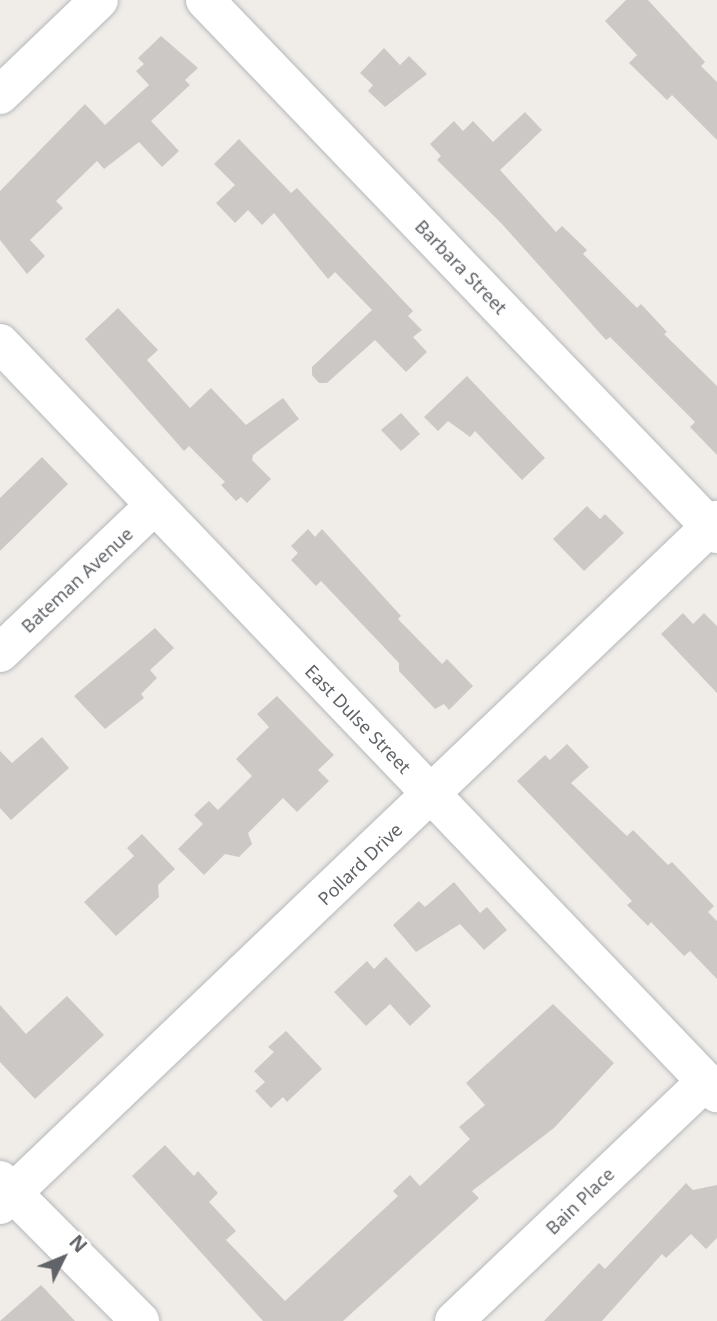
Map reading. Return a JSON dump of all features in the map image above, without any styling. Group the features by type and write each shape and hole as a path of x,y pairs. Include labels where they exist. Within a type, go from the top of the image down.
{"street":[{"path":"0,95 99,0"},
{"name":"Barbara Street","path":"205,0 715,527"},
{"name":"East Dulse Street","path":"0,343 711,1087"},
{"name":"Bateman Avenue","path":"0,653 155,506"},
{"name":"Pollard Drive","path":"4,1193 432,795 715,527"},
{"name":"Bain Place","path":"454,1321 711,1087"},
{"path":"4,1193 140,1321"}],"building":[{"path":"626,0 648,0 705,62 701,66 717,82 717,140 672,95 667,100 629,63 637,55 605,21"},
{"path":"161,36 198,68 185,80 190,85 151,121 179,151 162,167 139,142 104,169 97,161 56,201 63,208 30,240 45,256 27,274 0,240 0,191 85,104 105,125 149,85 136,71 144,64 138,58"},
{"path":"384,48 400,65 409,56 427,74 385,107 368,91 373,85 360,73"},
{"path":"525,112 542,130 500,170 556,232 562,226 587,250 583,254 637,308 641,304 667,332 664,334 717,386 717,455 690,427 695,422 610,337 606,340 501,223 437,160 441,156 430,144 454,121 463,131 473,121 493,142"},
{"path":"239,139 291,193 297,188 413,311 408,316 422,330 413,337 427,352 406,372 375,340 327,383 319,383 312,375 312,367 372,310 335,272 328,279 274,213 262,225 248,210 235,223 216,203 235,185 214,164"},
{"path":"118,308 158,350 147,360 190,408 211,388 246,425 283,398 299,419 253,455 252,460 271,479 247,503 241,497 236,501 221,485 225,482 189,446 184,451 85,339"},
{"path":"467,376 545,458 522,480 475,431 470,437 448,421 438,431 424,417"},
{"path":"401,413 420,434 401,451 381,430"},
{"path":"42,457 68,484 0,551 0,498"},
{"path":"587,506 600,519 605,514 624,533 584,571 553,539"},
{"path":"308,529 315,537 322,529 401,616 398,619 442,664 447,659 473,686 449,710 444,704 435,709 399,671 399,663 321,581 316,586 291,560 298,553 291,546"},
{"path":"683,613 693,624 704,613 717,626 717,693 661,634"},
{"path":"155,628 174,648 150,670 157,678 141,694 144,698 105,729 74,696"},
{"path":"277,696 334,755 318,770 329,781 297,812 283,798 248,833 252,844 239,857 225,854 204,875 178,849 203,824 194,815 209,801 218,810 252,776 236,759 269,727 257,714"},
{"path":"42,737 69,768 11,820 0,808 0,751 12,763"},
{"path":"567,744 589,767 571,783 627,836 633,830 668,865 672,862 714,906 708,912 717,921 717,979 690,951 684,956 651,922 648,926 627,905 632,901 517,781 545,755 550,760"},
{"path":"142,834 175,869 158,885 159,897 116,936 84,902 134,856 127,848"},
{"path":"454,882 480,913 487,907 507,930 484,950 460,924 416,952 393,925 419,901 425,907"},
{"path":"386,957 431,1006 410,1026 390,1004 366,1026 334,992 367,961 374,969"},
{"path":"67,996 104,1035 35,1099 0,1062 0,1005 26,1034"},
{"path":"553,1004 614,1063 554,1128 472,1191 479,1198 343,1321 263,1321 132,1176 165,1145 194,1176 198,1171 218,1193 209,1202 236,1231 226,1240 285,1301 398,1196 393,1191 410,1175 420,1186 470,1139 459,1127 485,1105 466,1083"},
{"path":"286,1031 322,1069 287,1102 283,1097 271,1108 255,1091 265,1082 254,1071 274,1052 268,1047"},
{"path":"686,1183 693,1190 717,1185 717,1238 706,1249 691,1234 666,1258 662,1254 602,1321 544,1321 599,1263 605,1269"},
{"path":"41,1285 75,1321 0,1321"}]}
